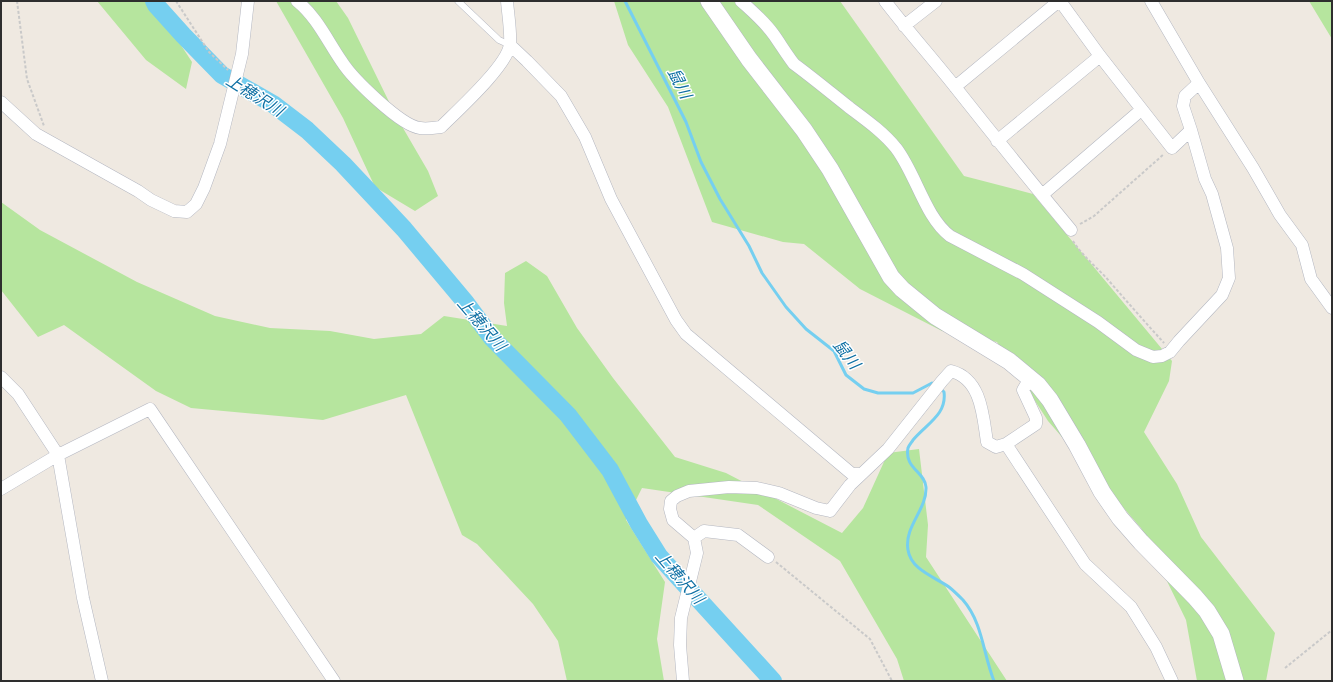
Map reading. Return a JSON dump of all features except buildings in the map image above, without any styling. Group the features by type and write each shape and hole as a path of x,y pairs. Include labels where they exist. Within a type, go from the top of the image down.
{"street":[{"path":"1,102 36,134 138,191 151,200 174,211 187,212 196,204 207,181 220,144 242,54 248,1"},
{"path":"297,1 308,10 343,64 356,81 398,118 419,128 441,127 493,74 506,56 510,45 507,1"},
{"path":"709,1 749,59 804,130 830,169 891,277 902,289 935,316 1009,361 1038,385 1050,400 1077,445 1102,492 1120,518 1141,542 1195,597 1206,611 1221,634 1235,681"},
{"path":"741,1 774,34 794,64 875,127 895,147 908,165 932,215 944,231 950,236 1023,274 1098,322 1136,350 1153,357 1162,356 1170,352 1222,295 1229,278 1227,248 1212,194 1205,179 1183,106 1185,96 1199,83"},
{"path":"885,1 1071,230"},
{"path":"904,26 936,1"},
{"path":"955,87 1059,1 1172,148 1191,130"},
{"path":"1151,1 1199,83 1253,168 1280,215 1302,245 1311,279 1332,308"},
{"path":"510,45 561,96 585,137 611,199 676,320 686,334 852,474 860,474"},
{"path":"998,141 1100,56"},
{"path":"1042,195 1142,110"},
{"path":"683,681 680,645 681,618 697,553 694,538 673,520 670,508 671,502 677,496 689,490 729,487 757,488 779,493 816,508 830,511 860,474 888,449 942,381 952,371 959,373 972,386 981,402 987,442 996,447 1006,444 1036,424 1036,418 1023,390 1030,378"},
{"path":"1,377 18,394 58,455 83,598 102,681"},
{"path":"1,489 58,455 150,408 334,681"},
{"path":"1006,444 1085,564 1131,607 1156,647 1172,681"},
{"path":"694,538 704,531 738,535 768,557"}],"lane":[{"path":"458,1 499,40 510,45"}],"path":[{"path":"17,1 27,79 50,142"},
{"path":"176,1 209,52 227,70 236,74"},
{"path":"1170,352 1166,344 1125,301 1110,281 1080,252 1070,236 1071,230 1094,216 1172,148"},
{"path":"768,557 870,639 892,681"},
{"path":"1285,668 1332,630"}],"green space":[{"path":"97,1 152,1 192,62 186,89 146,60"},
{"path":"276,1 336,1 348,18 396,116 428,171 438,196 415,211 375,187 343,118"},
{"path":"614,1 840,1 964,176 1033,194 1172,361 1169,381 1144,432 1177,484 1201,537 1275,633 1266,681 1197,681 1186,620 1141,528 1048,421 997,342 942,331 860,289 804,244 783,242 712,222 668,107 628,45"},
{"path":"1309,1 1332,1 1332,39"},
{"path":"1,202 40,230 137,282 215,316 270,328 330,331 374,339 421,334 444,316 507,326 504,303 505,273 526,261 547,276 577,328 613,378 675,457 726,473 842,533 863,508 888,453 919,449 928,525 926,557 1007,681 904,681 897,659 840,561 758,505 642,488 626,520 665,582 657,639 664,681 567,681 558,641 533,604 477,544 462,535 406,395 323,420 191,408 156,391 64,325 38,337 1,290"}],"waterway":[{"name":"上穂沢川","path":"154,1 183,35 222,75 273,104 307,130 343,164 404,229 466,303 492,338 568,415 610,470 639,524 659,556 773,681"},
{"name":"鼠川","path":"625,1 686,122 701,162 720,199 749,246 762,273 786,307 806,329 834,351 846,375 864,389 878,393 913,393 932,383 935,385"},
{"name":"鼠川","path":"940,388 944,392 944,400 939,413 918,434 908,448 909,460 922,477 926,487 923,503 909,533 908,550 910,557 919,568 949,587 970,609 979,629 994,681"}]}
